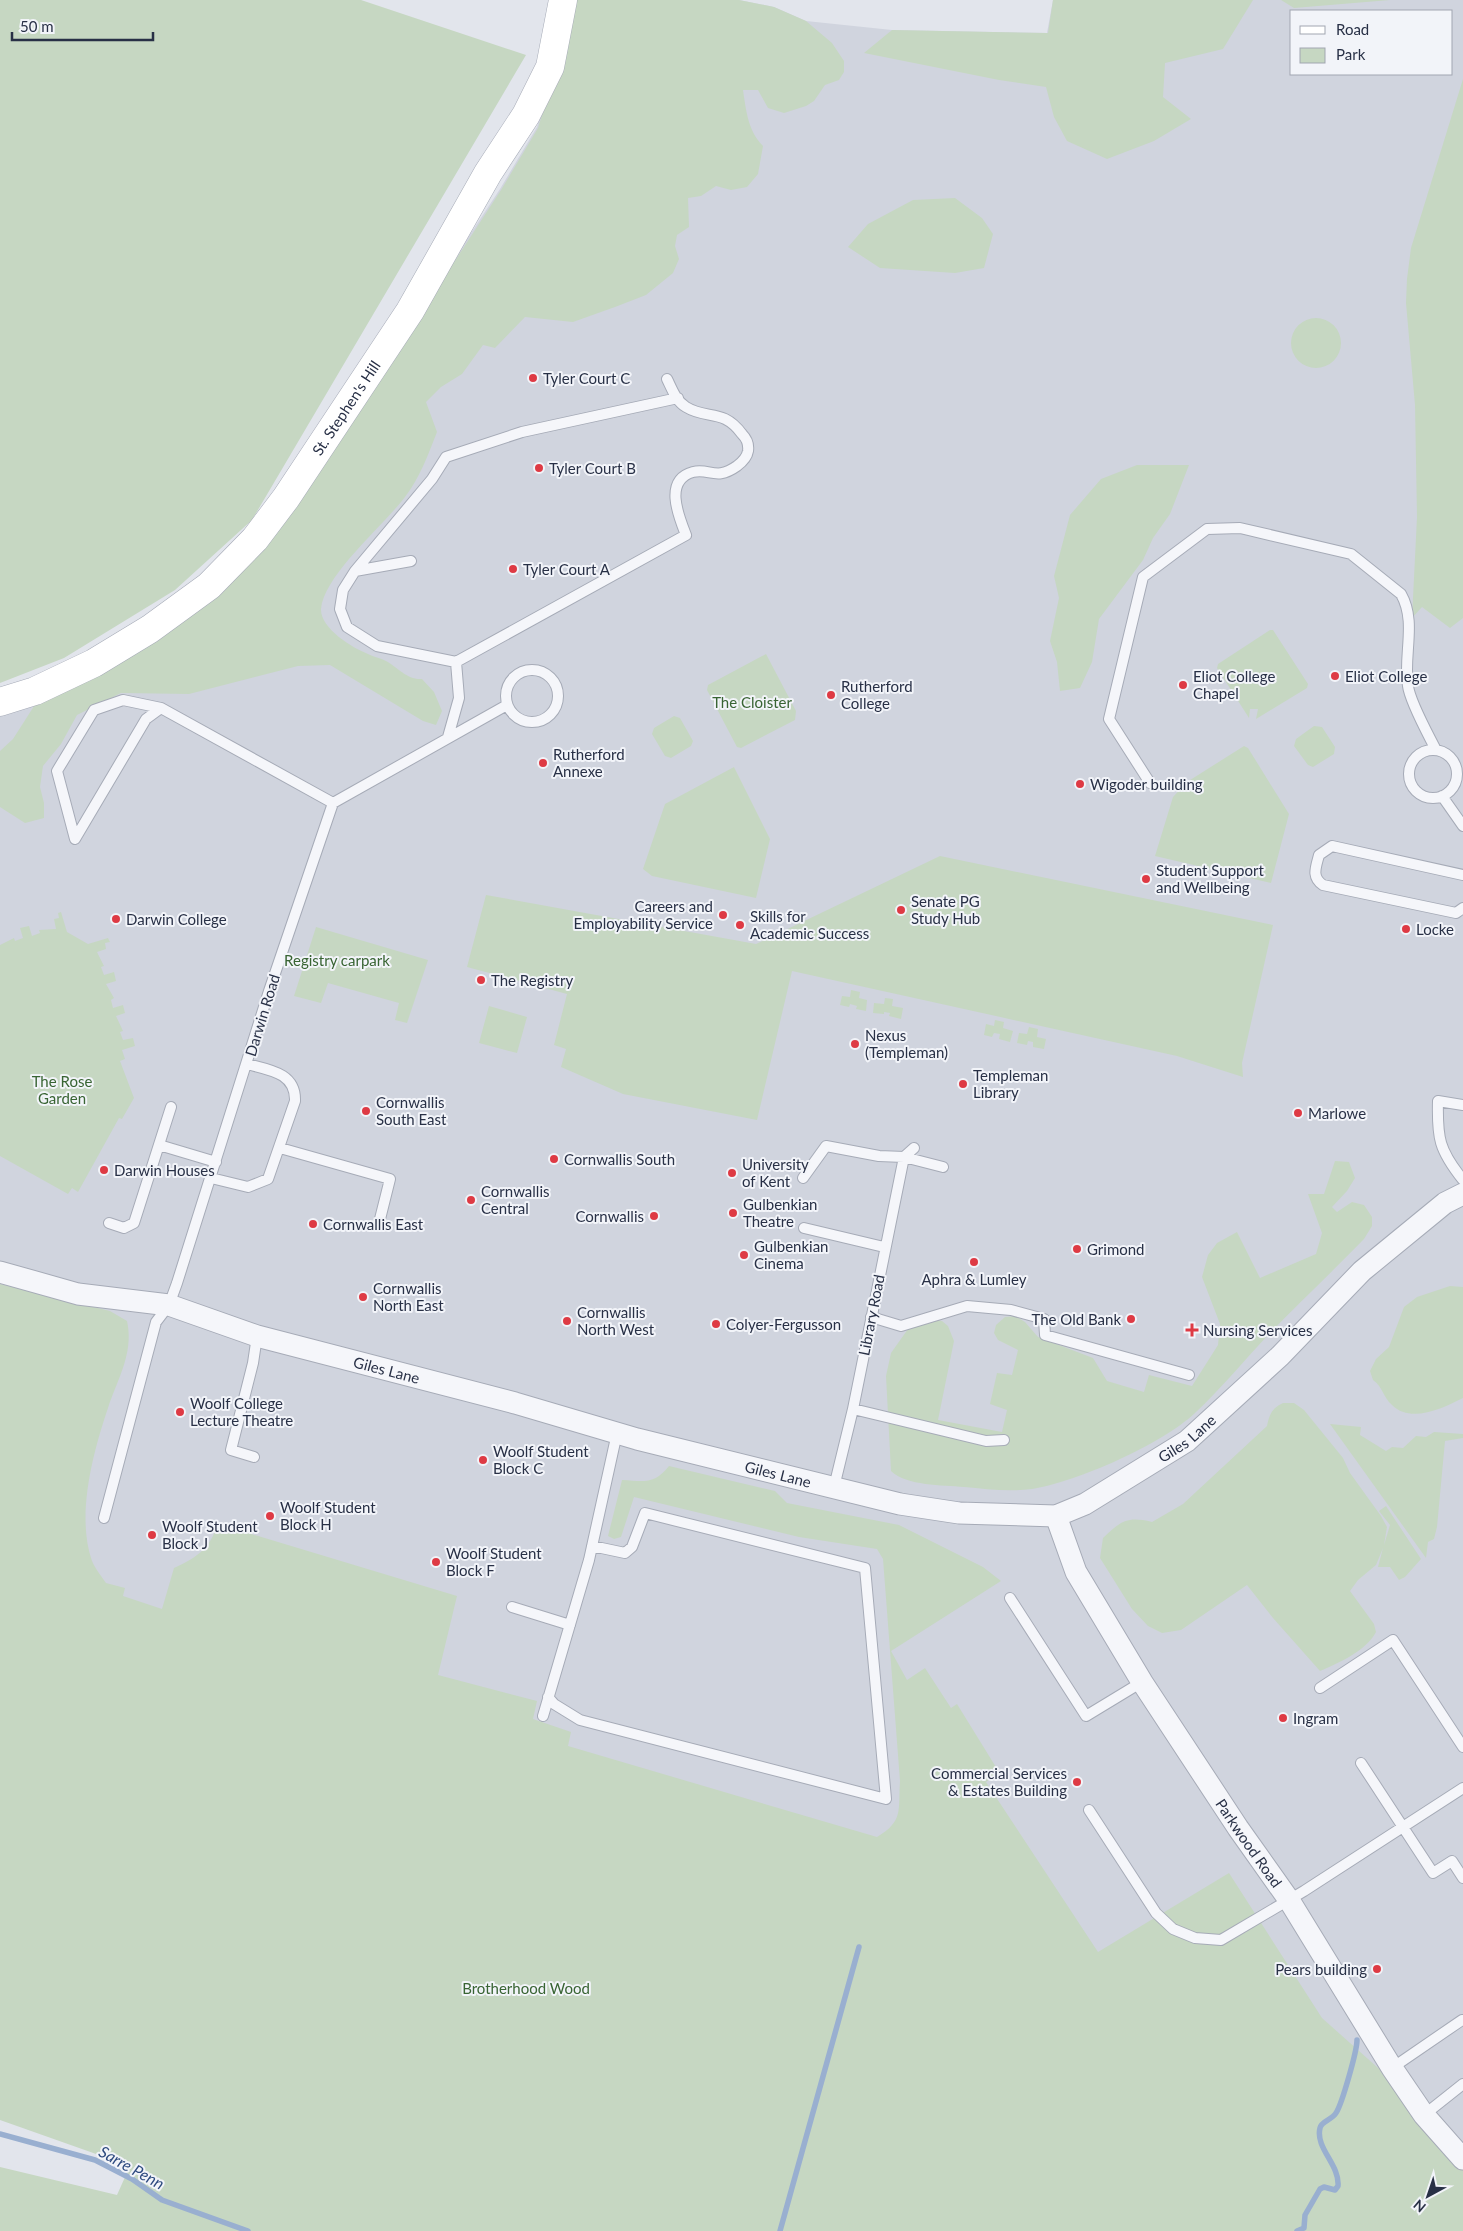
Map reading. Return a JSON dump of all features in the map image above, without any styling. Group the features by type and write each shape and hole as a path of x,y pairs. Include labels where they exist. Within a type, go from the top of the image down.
{"street":[{"name":"St. Stephen's Hill","path":"0,702 35,691 85,667 150,629 209,586 255,539 286,498 410,311 488,173 526,115 550,67 563,0"},
{"name":"Giles Lane","path":"0,1272 78,1294 169,1305 257,1336 515,1403 617,1433 900,1504 940,1510 1056,1516 1085,1504 1187,1441 1280,1356 1362,1271 1445,1203 1463,1194"},
{"name":"Parkwood Road","path":"1056,1516 1076,1572 1142,1682 1243,1835 1289,1900 1392,2068 1424,2115 1463,2159"}],"lane":[{"path":"667,379 672,392 678,398 686,407 722,416 736,426 746,439 748,452 741,463 727,473 693,472 682,480 674,494 677,514 686,535 456,662 377,646 347,627 340,609 342,590 355,571 432,479 446,457 522,432 678,398"},
{"path":"1150,783 1109,719 1143,576 1207,529 1240,528 1351,554 1401,594 1406,603 1409,636 1408,686 1436,750"},
{"path":"355,571 411,561"},
{"path":"448,737 459,698 456,662"},
{"path":"525,670 535,670 546,674 553,680 558,700 554,709 540,721 530,722 522,720 514,715 507,705 505,696 508,685 513,677 525,670"},
{"path":"161,708 146,719 75,839 57,771 94,710 123,700 161,708 333,803 507,705"},
{"path":"1436,750 1447,754 1452,759 1457,772 1454,786 1442,796 1429,798 1422,795 1412,786 1409,771 1415,758 1421,753 1436,750"},
{"path":"1442,796 1463,826"},
{"name":"Darwin Road","path":"104,1518 156,1322 169,1305 269,991 333,803"},
{"path":"1463,875 1332,846 1319,855 1314,875 1317,881 1323,885 1377,897 1456,913 1463,908"},
{"path":"211,1178 248,1187 263,1183 271,1175 296,1101 296,1090 291,1082 282,1075 247,1064"},
{"path":"1463,1105 1438,1100 1437,1134 1448,1160 1463,1180"},
{"path":"109,1223 124,1228 134,1223 171,1107"},
{"path":"159,1145 216,1162"},
{"path":"802,1178 826,1146 879,1156 904,1157 943,1168"},
{"path":"280,1148 390,1179 380,1220"},
{"path":"904,1157 914,1148"},
{"name":"Library Road","path":"834,1487 853,1409 884,1247 904,1157"},
{"path":"804,1228 884,1247"},
{"path":"871,1317 901,1326 968,1306 1011,1310 1044,1319 1045,1335 1189,1375"},
{"path":"254,1456 231,1450 253,1364 257,1336"},
{"path":"853,1409 986,1441 1004,1440"},
{"path":"543,1716 592,1546 617,1433"},
{"path":"548,1697 554,1704 580,1720 886,1799 865,1568 645,1513 632,1547 625,1553 592,1546"},
{"path":"1010,1598 1086,1716 1142,1682"},
{"path":"512,1607 570,1625"},
{"path":"1320,1688 1393,1640 1463,1747"},
{"path":"1361,1763 1433,1873 1452,1861 1463,1878"},
{"path":"1089,1810 1156,1913 1173,1930 1195,1938 1221,1940 1289,1900 1463,1788"},
{"path":"1392,2068 1462,2020"},
{"path":"1424,2115 1463,2084"}],"shaded area":[{"name":"University of Kent","path":"739,0 774,7 806,21 892,30 1047,33 1053,0 1463,0 1463,2231 0,1634 0,713 215,595 415,318 500,189 537,127 554,71"}],"green space":[{"path":"0,0 361,0 526,55 252,520 175,590 64,658 0,683"},
{"path":"572,0 739,0 774,7 806,21 832,43 844,61 844,72 839,80 825,85 814,101 806,106 784,113 768,108 758,90 743,90 751,127 763,146 758,174 747,187 731,190 716,186 701,196 688,198 689,227 677,235 675,246 679,259 673,273 646,295 573,322 525,317 495,348 483,345 462,374 441,387 426,402 437,432 419,474 405,497 356,551 332,581 321,609 322,616 331,630 346,642 361,651 386,661 407,676 422,679 434,692 442,711 436,725 423,721 330,665 298,666 189,694 121,693 77,715 61,744 43,766 40,787 44,803 44,818 25,823 0,807 0,751 13,739 36,703 155,641 417,319 501,190 538,128 555,72"},
{"path":"1053,0 1253,0 1223,49 1165,63 1163,97 1191,119 1154,141 1107,159 1067,141 1054,117 1046,87 999,80 864,53 892,30 1048,33"},
{"path":"1281,0 1390,0 1294,8"},
{"path":"1463,79 1463,618 1450,628 1422,607 1412,618 1417,517 1415,405 1406,303 1411,248"},
{"path":"955,198 982,218 993,234 984,268 955,273 880,268 848,247 868,224 913,200"},
{"path":"1316,318 1325,320 1336,329 1341,343 1339,352 1330,363 1316,368 1307,366 1296,357 1291,343 1293,334 1302,323"},
{"path":"1137,465 1189,465 1170,514 1153,538 1143,560 1099,619 1092,662 1080,688 1060,691 1057,662 1050,641 1059,598 1054,576 1070,515 1101,479"},
{"path":"1270,630 1273,630 1308,684 1307,688 1256,719 1258,709 1250,709 1249,718 1217,668 1218,664"},
{"name":"The Cloister","path":"766,654 796,711 795,720 741,748 737,747 707,690 708,685"},
{"path":"674,716 680,718 693,741 691,746 671,758 665,756 652,734 654,728"},
{"path":"1314,726 1322,727 1335,747 1334,754 1313,767 1308,765 1294,746 1296,739"},
{"path":"1244,746 1248,748 1289,814 1271,883 1155,856 1173,797 1187,782"},
{"path":"734,767 770,839 756,898 652,876 643,869 665,804"},
{"path":"940,856 1273,925 1242,1063 1243,1077 1177,1056 792,971 757,1120 623,1094 561,1067 566,1049 554,1045 567,994 467,967 486,895 756,944"},
{"name":"The Rose Garden","path":"61,912 67,932 88,944 108,938 110,942 105,943 106,949 97,952 104,966 101,967 104,975 114,972 116,981 106,984 114,998 111,1000 113,1008 123,1005 125,1013 116,1016 123,1031 120,1032 123,1040 133,1038 135,1046 122,1050 125,1059 120,1061 134,1098 122,1119 119,1118 78,1192 72,1188 68,1194 0,1156 0,945 14,938 15,941 23,938 20,928 29,926 32,936 40,933 39,930 56,929 54,919 59,918 58,913"},
{"name":"Registry carpark","path":"316,927 428,960 407,1023 395,1020 399,1003 328,983 321,1003 294,996"},
{"path":"851,990 860,992 859,998 867,1000 866,1011 856,1009 857,1006 850,1004 849,1007 840,1005 842,996 850,997"},
{"path":"885,998 893,999 892,1006 903,1008 901,1019 889,1016 890,1013 873,1013 874,1003 884,1004"},
{"path":"489,1006 527,1017 517,1053 479,1043"},
{"path":"995,1020 1004,1022 1003,1028 1013,1031 1010,1042 999,1039 1000,1034 994,1033 992,1037 984,1035 986,1024 994,1026"},
{"path":"1029,1027 1038,1029 1037,1037 1046,1039 1044,1049 1033,1047 1033,1042 1028,1041 1027,1045 1017,1043 1019,1033 1027,1034"},
{"path":"1335,1161 1349,1162 1355,1178 1347,1191 1332,1207 1337,1212 1352,1202 1364,1205 1372,1217 1372,1226 1364,1239 1270,1333 1224,1384 1180,1425 1141,1449 1095,1470 1072,1479 1032,1489 998,1490 925,1484 906,1480 891,1471 886,1376 891,1353 908,1329 932,1320 942,1321 948,1326 954,1341 938,1420 1002,1432 1007,1410 990,1404 997,1373 1012,1375 1018,1350 998,1340 994,1333 996,1325 1005,1317 1015,1316 1025,1322 1038,1337 1093,1358 1107,1381 1144,1392 1149,1375 1192,1386 1218,1345 1220,1324 1202,1277 1208,1255 1217,1243 1237,1232 1260,1278 1316,1254 1322,1233 1308,1194 1324,1194"},
{"name":"Brotherhood Wood","path":"0,1284 110,1311 127,1321 129,1333 127,1355 102,1425 92,1464 86,1504 87,1543 93,1564 106,1583 125,1588 123,1596 162,1609 174,1568 202,1551 211,1540 218,1524 457,1596 438,1675 537,1701 533,1719 571,1732 568,1746 877,1837 892,1826 896,1820 899,1807 900,1781 883,1559 877,1549 799,1537 634,1497 621,1537 614,1539 608,1536 622,1480 643,1481 653,1479 664,1472 669,1466 775,1491 787,1503 899,1525 983,1567 1001,1581 891,1651 907,1680 925,1668 951,1708 957,1704 999,1772 986,1782 1098,1952 1229,1873 1322,2018 1386,2075 1463,2169 1463,2231 0,2231 0,2167 117,2195 130,2166 0,2120"},
{"path":"1450,1286 1463,1287 1463,1398 1437,1410 1418,1414 1400,1411 1389,1402 1373,1380 1370,1371 1376,1359 1389,1347 1404,1307 1417,1297"},
{"path":"1283,1403 1294,1403 1304,1410 1343,1458 1350,1473 1387,1527 1384,1545 1390,1525 1379,1511 1386,1506 1421,1559 1405,1577 1399,1580 1390,1567 1378,1567 1383,1548 1376,1565 1358,1580 1350,1591 1374,1624 1376,1632 1372,1639 1359,1650 1344,1660 1320,1671 1273,1618 1247,1585 1181,1630 1162,1633 1148,1626 1132,1609 1100,1558 1103,1538 1115,1527 1130,1520 1152,1522 1183,1504 1267,1426 1272,1412"},
{"path":"1330,1424 1361,1427 1360,1435 1386,1451 1392,1447 1403,1448 1416,1436 1426,1437 1434,1432 1463,1434 1463,1438 1445,1441 1437,1527 1434,1539 1428,1542 1426,1558"}],"waterway":[{"path":"780,2231 859,1947"},
{"path":"1297,2231 1304,2228 1305,2215 1320,2189 1324,2187 1335,2190 1338,2186 1338,2178 1319,2135 1322,2124 1334,2115 1339,2108 1352,2066 1357,2040"},
{"name":"Sarre Penn","path":"0,2134 95,2160 132,2179 162,2200 248,2231"}],"place":[{"name":"Tyler Court C","path":"533,378"},
{"name":"Tyler Court B","path":"539,468"},
{"name":"Tyler Court A","path":"513,569"},
{"name":"Eliot College","path":"1335,676"},
{"name":"Eliot College Chapel","path":"1183,685"},
{"name":"Rutherford College","path":"831,695"},
{"name":"Rutherford Annexe","path":"543,763"},
{"name":"Wigoder building","path":"1080,784"},
{"name":"Student Support and Wellbeing","path":"1146,879"},
{"name":"Senate PG Study Hub","path":"901,910"},
{"name":"Careers and Employability Service","path":"723,915"},
{"name":"Darwin College","path":"116,919"},
{"name":"Skills for Academic Success","path":"740,925"},
{"name":"Locke","path":"1406,929"},
{"name":"The Registry","path":"481,980"},
{"name":"Nexus (Templeman)","path":"855,1044"},
{"name":"Templeman Library","path":"963,1084"},
{"name":"Cornwallis South East","path":"366,1111"},
{"name":"Marlowe","path":"1298,1113"},
{"name":"Cornwallis South","path":"554,1159"},
{"name":"Darwin Houses","path":"104,1170"},
{"name":"University of Kent","path":"732,1173"},
{"name":"Cornwallis Central","path":"471,1200"},
{"name":"Gulbenkian Theatre","path":"733,1213"},
{"name":"Cornwallis","path":"654,1216"},
{"name":"Cornwallis East","path":"313,1224"},
{"name":"Grimond","path":"1077,1249"},
{"name":"Gulbenkian Cinema","path":"744,1255"},
{"name":"Aphra & Lumley","path":"974,1262"},
{"name":"Cornwallis North East","path":"363,1297"},
{"name":"The Old Bank","path":"1131,1319"},
{"name":"Cornwallis North West","path":"567,1321"},
{"name":"Colyer-Fergusson","path":"716,1324"},
{"name":"Nursing Services","path":"1192,1330"},
{"name":"Woolf College Lecture Theatre","path":"180,1412"},
{"name":"Woolf Student Block C","path":"483,1460"},
{"name":"Woolf Student Block H","path":"270,1516"},
{"name":"Woolf Student Block J","path":"152,1535"},
{"name":"Woolf Student Block F","path":"436,1562"},
{"name":"Ingram","path":"1283,1718"},
{"name":"Commercial Services & Estates Building","path":"1077,1782"},
{"name":"Pears building","path":"1377,1969"}]}
